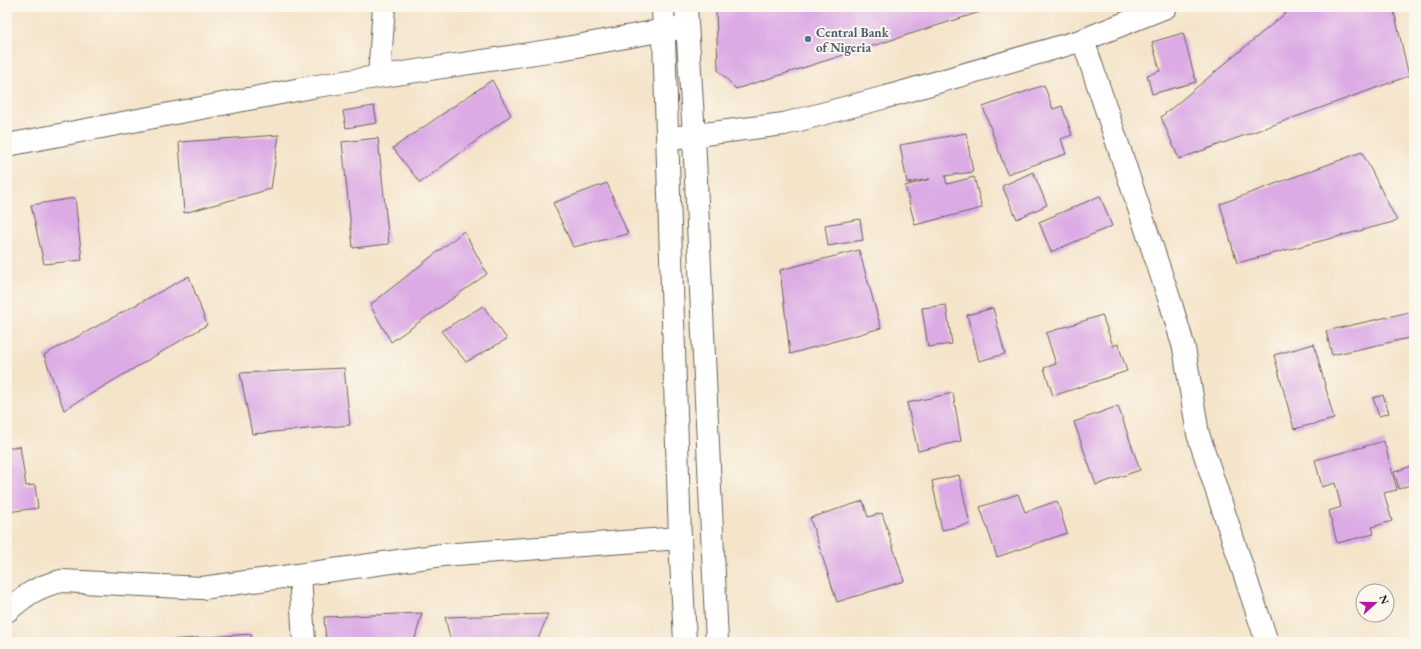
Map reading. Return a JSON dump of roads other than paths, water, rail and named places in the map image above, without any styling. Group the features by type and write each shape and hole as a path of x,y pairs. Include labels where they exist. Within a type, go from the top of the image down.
{"street":[{"path":"379,76 384,7"},
{"path":"663,7 680,538 685,642"},
{"path":"668,138 784,124 886,97 1083,40 1166,7"},
{"path":"7,145 317,86 555,50 664,30 687,17 694,136 716,642"},
{"path":"1083,40 1171,304 1184,348 1198,434 1267,642"},
{"path":"7,611 29,592 43,585 61,581 202,588 442,556 680,538"},
{"path":"300,575 304,642"}],"place":[{"name":"Central Bank of Nigeria","path":"808,39"}]}
